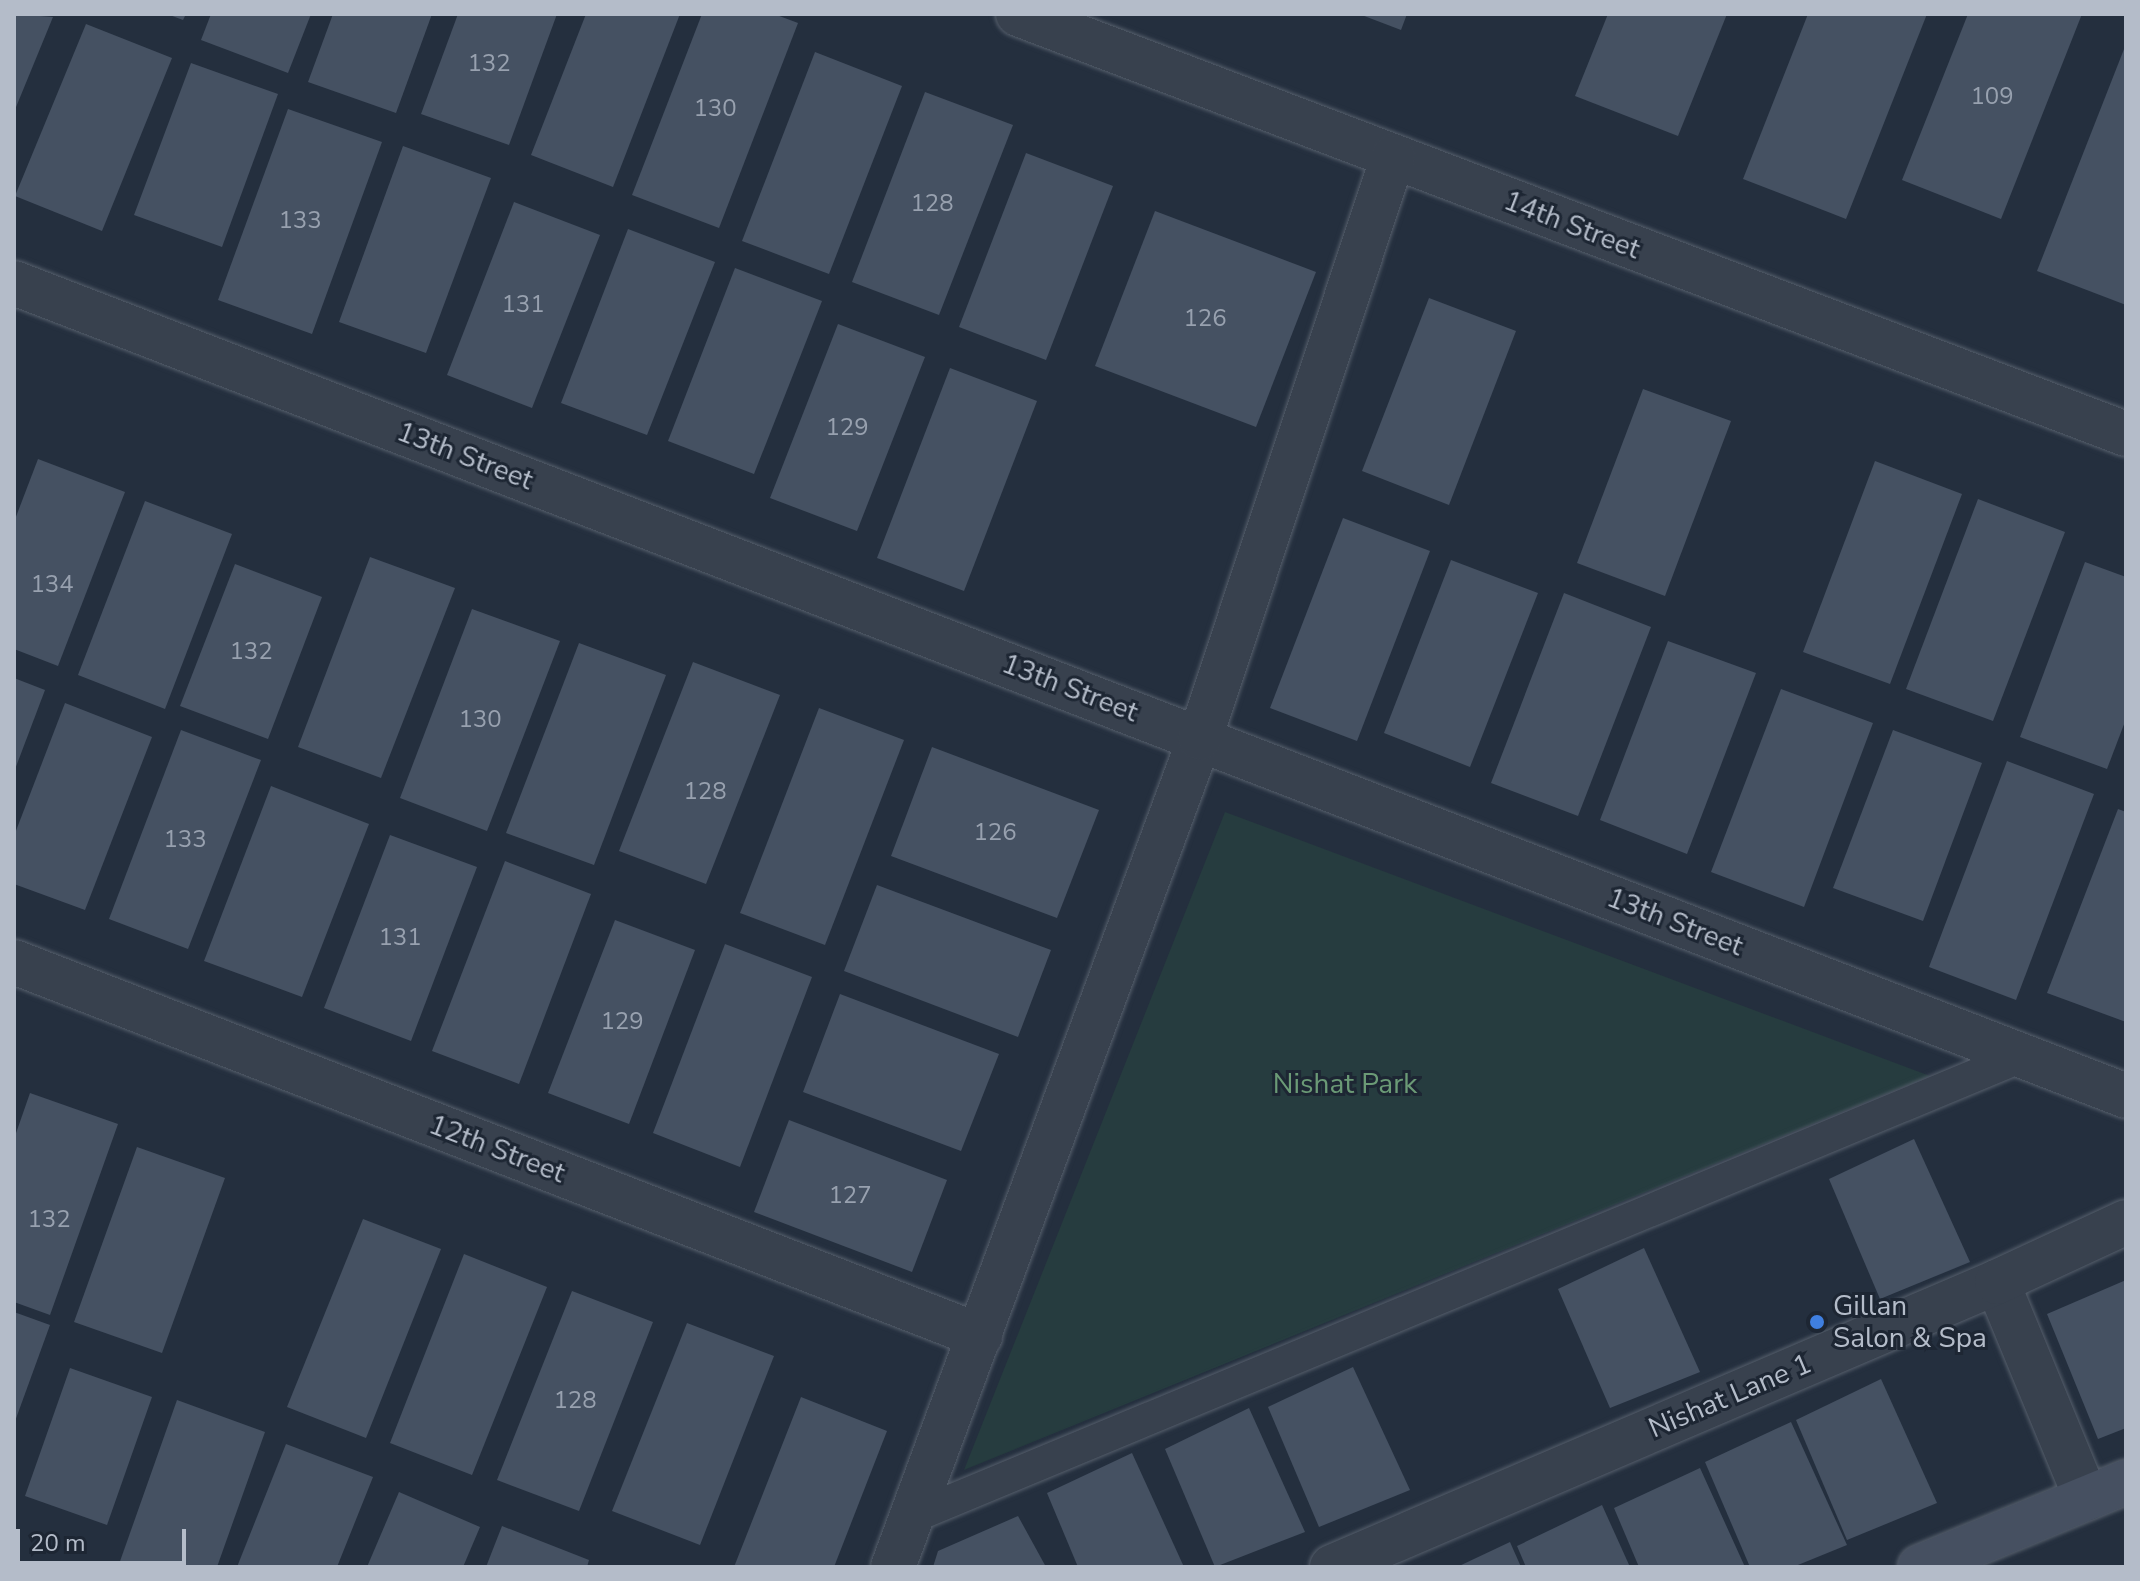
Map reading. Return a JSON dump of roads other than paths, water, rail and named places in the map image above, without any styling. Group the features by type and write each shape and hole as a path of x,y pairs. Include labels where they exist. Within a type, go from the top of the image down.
{"street":[{"name":"14th Street","path":"1018,14 2126,434"},
{"path":"893,1567 1200,738 1393,157"},
{"name":"13th Street","path":"14,283 2126,1096"},
{"name":"12th Street","path":"14,962 980,1336"},
{"name":"Nishat Lane 1","path":"1332,1567 1997,1282 2126,1222"},
{"path":"1997,1282 2086,1498"},
{"path":"1920,1567 2126,1482"}],"lane":[{"path":"912,1517 2022,1056"}],"place":[{"name":"Gillan Salon & Spa","path":"1817,1322"}],"park label":[{"name":"Nishat Park","path":"1345,1084"}]}
